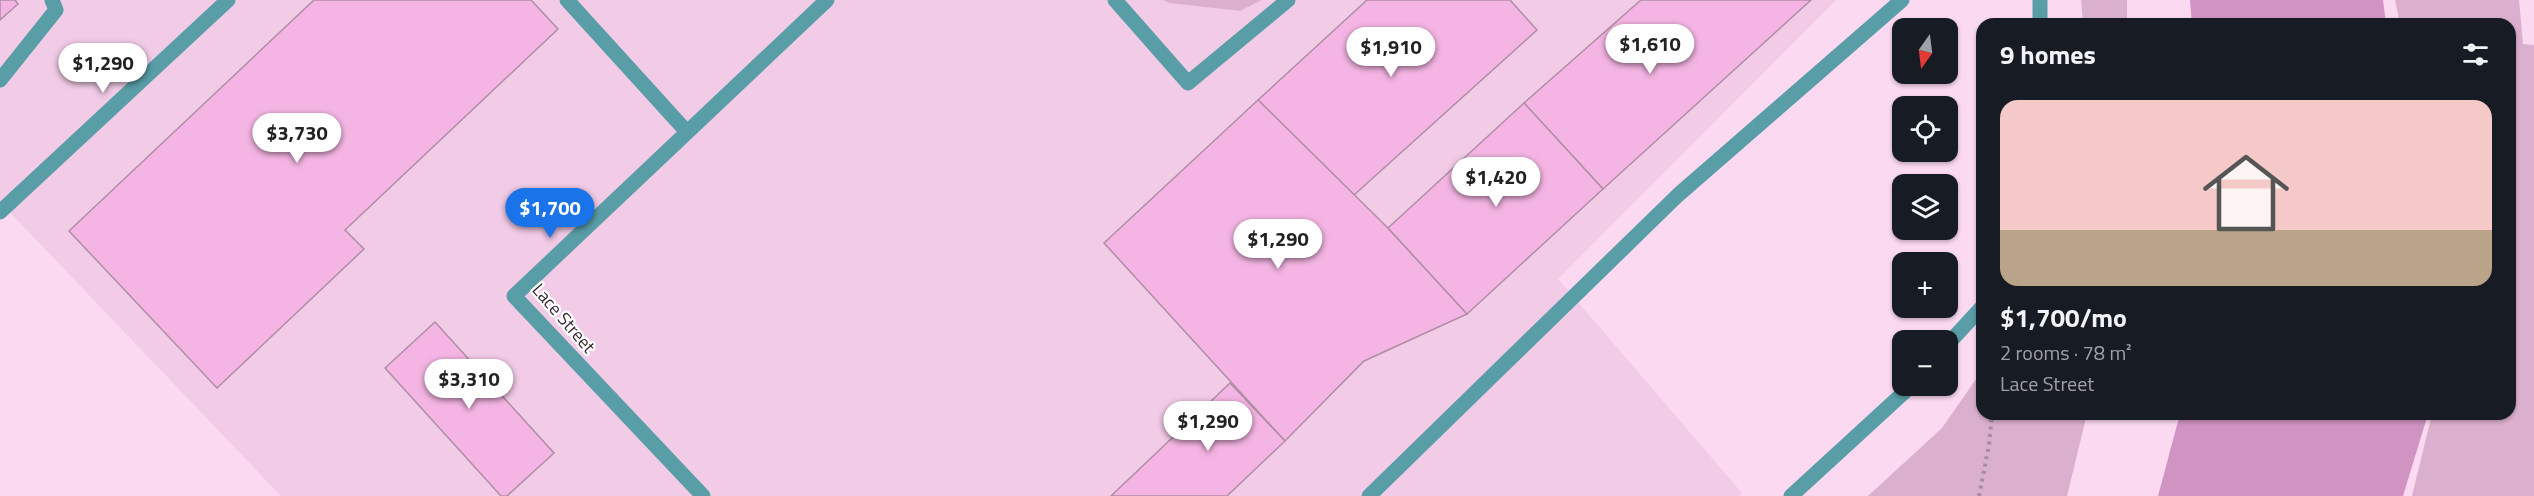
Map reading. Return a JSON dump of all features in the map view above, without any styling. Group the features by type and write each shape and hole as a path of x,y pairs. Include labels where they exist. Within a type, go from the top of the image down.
{"street":[{"path":"0,80 56,10 52,0"},
{"path":"0,212 228,0"},
{"path":"567,0 687,132"},
{"name":"Lace Street","path":"703,496 514,296 827,0"},
{"path":"1115,0 1188,82 1288,0"},
{"path":"1369,496 1678,195 1902,0"},
{"path":"2040,0 2040,18"},
{"path":"1958,333 1976,314"},
{"path":"1796,491 1900,396"}],"path":[{"path":"1979,496 1991,420"}],"shaded area":[{"path":"0,0 1163,0 1169,3 1240,11 1262,0 1836,0 1558,279 1742,493 1738,496 281,496 0,202"},
{"path":"1163,0 1262,0 1240,11 1169,3"},
{"path":"2081,0 2127,0 2127,18 2082,18"},
{"path":"2190,0 2383,0 2385,18 2192,18"},
{"path":"2395,0 2519,0 2523,44 2534,45 2534,496 2412,496 2431,420 2516,420 2516,18 2399,18"},
{"path":"1976,379 1976,420 2086,420 2067,496 1868,496 1942,428"},
{"path":"2178,420 2426,420 2403,496 2158,496"}],"building":[{"path":"0,0 15,0 18,4 0,20"},
{"path":"314,0 531,0 558,29 345,230 364,249 217,388 69,231"},
{"path":"1367,0 1510,0 1537,30 1354,195 1258,100"},
{"path":"1641,0 1811,0 1603,189 1524,103"},
{"path":"1258,100 1388,228 1467,314 1364,361 1285,441 1104,243"},
{"path":"1524,103 1603,189 1467,314 1388,228"},
{"path":"435,322 554,453 507,496 501,496 385,368"},
{"path":"1230,383 1285,441 1227,496 1111,496"}]}
